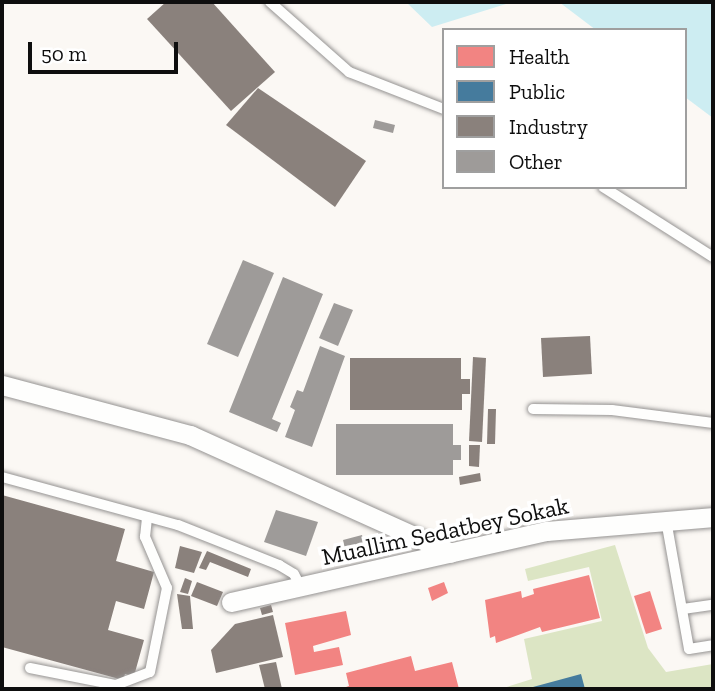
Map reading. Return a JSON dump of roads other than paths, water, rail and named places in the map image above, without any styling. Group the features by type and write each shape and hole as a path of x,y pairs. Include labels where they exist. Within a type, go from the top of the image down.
{"street":[{"path":"2,385 190,435 451,553"},
{"name":"Muallim Sedatbey Sokak","path":"231,602 547,531 713,517"}],"lane":[{"path":"270,2 349,72 442,108"},
{"path":"606,189 713,257"},
{"path":"533,409 612,410 713,423"},
{"path":"2,477 147,517 279,565 294,574 300,586"},
{"path":"30,668 116,685 150,672 167,588 145,537 147,517"},
{"path":"666,519 689,649 713,645"},
{"path":"683,608 713,605"}],"water":[{"path":"406,2 512,2 432,27"},
{"path":"559,2 713,2 713,118 687,98 687,28 593,28"}]}
